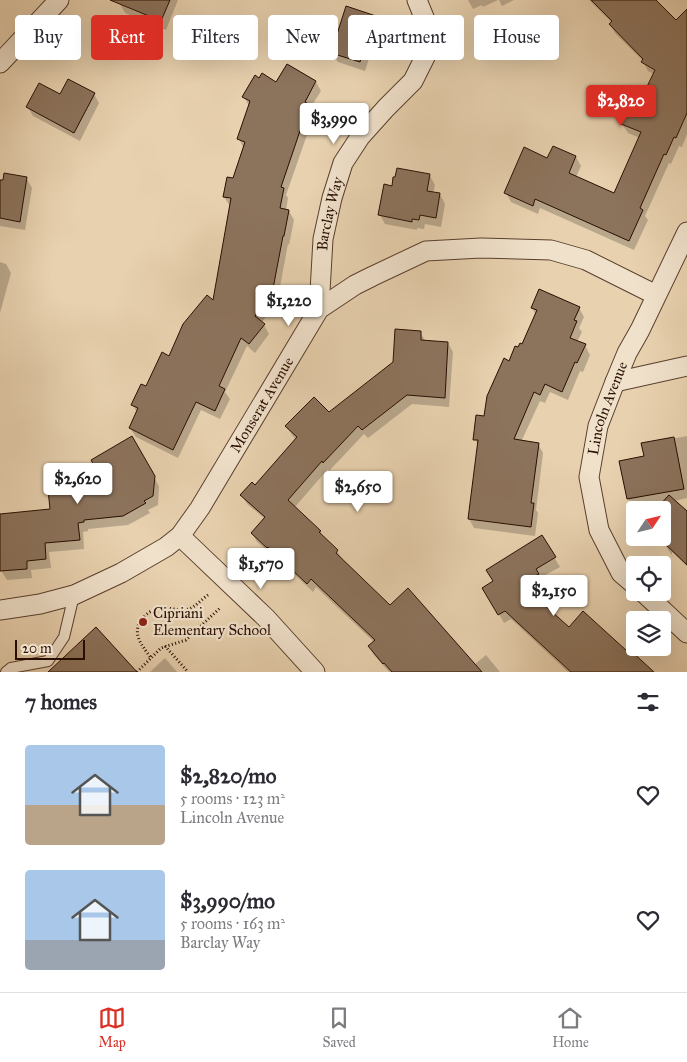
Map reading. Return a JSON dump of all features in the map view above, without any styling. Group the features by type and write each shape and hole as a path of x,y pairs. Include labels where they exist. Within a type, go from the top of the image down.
{"street":[{"path":"0,63 59,0"},
{"name":"Barclay Way","path":"319,309 323,239 342,163 360,137 413,81 426,56 428,27 417,0"},
{"name":"Lincoln Avenue","path":"626,578 621,573 599,530 589,476 598,426 627,352 640,330 687,232"},
{"name":"Monserat Avenue","path":"0,610 40,604 74,595 121,573 166,547 180,536 200,508 319,309 355,285 426,251 481,248 550,250 586,260 656,294"},
{"path":"615,382 687,366"},
{"path":"180,536 266,618 315,672"},
{"path":"653,601 687,633"}],"lane":[{"path":"6,672 11,668 48,661 64,637 74,595"}],"path":[{"path":"151,658 141,645 136,633 138,624 145,614 155,609 163,608 189,609 208,595"},
{"path":"137,672 161,648 186,640 220,608"},
{"path":"166,646 188,672"}],"building":[{"path":"110,0 170,0 163,16 146,15"},
{"path":"591,0 656,0 676,20 687,9 687,113 676,138 674,137 666,155 664,154 640,208 643,210 629,241 535,199 533,206 504,193 524,147 547,158 553,146 576,156 569,173 614,193 641,132 621,124 632,97 640,101 655,70 641,62 643,59 609,24 612,21"},
{"path":"346,6 373,15 348,15 348,58 338,55 338,31"},
{"path":"287,64 316,81 305,102 312,106 303,122 281,187 284,188 280,208 289,210 284,236 272,294 255,316 265,324 249,344 241,338 219,386 225,389 215,411 196,402 173,450 129,428 138,408 131,405 141,384 146,386 162,352 169,356 183,324 207,295 213,300 231,198 223,197 227,177 233,178 245,142 237,139 250,101 242,97 255,75 259,78 262,73 276,82"},
{"path":"68,79 95,93 74,133 26,107 39,83 60,94"},
{"path":"397,168 430,174 427,191 440,193 436,218 420,215 419,220 412,219 412,222 378,215 384,184 392,186"},
{"path":"4,173 27,177 20,222 0,218 0,180 3,180"},
{"path":"539,289 580,307 574,320 577,321 570,338 586,344 577,363 575,362 562,392 545,384 540,395 534,392 514,439 539,443 531,503 534,503 531,527 468,519 478,440 473,440 476,415 484,416 487,396 504,358 509,361 515,346 518,347 520,343 522,344 537,310 531,308"},
{"path":"395,329 421,331 421,340 448,342 445,398 407,395 362,430 358,426 323,463 322,461 288,500 321,531 319,532 338,550 336,553 390,605 408,588 482,672 392,672 368,646 375,640 311,579 307,584 251,533 265,517 240,495 252,482 255,485 297,437 285,426 314,397 329,412 393,362"},
{"path":"132,436 155,476 153,496 144,501 146,503 123,516 84,520 84,522 78,523 80,540 45,543 46,559 27,561 27,569 0,571 0,514 50,509 47,480 100,476 91,460"},
{"path":"674,437 684,489 627,499 619,461 644,456 641,443"},
{"path":"669,495 687,511 687,565 667,546 671,546 671,501 663,501"},
{"path":"542,535 556,557 536,569 539,574 535,576 542,588 532,594 569,627 583,611 626,650 626,656 637,656 654,672 571,672 505,611 498,615 482,588 493,581 486,570"},
{"path":"96,627 137,672 48,672"}],"place":[{"name":"Cipriani Elementary School","path":"143,622"}]}
